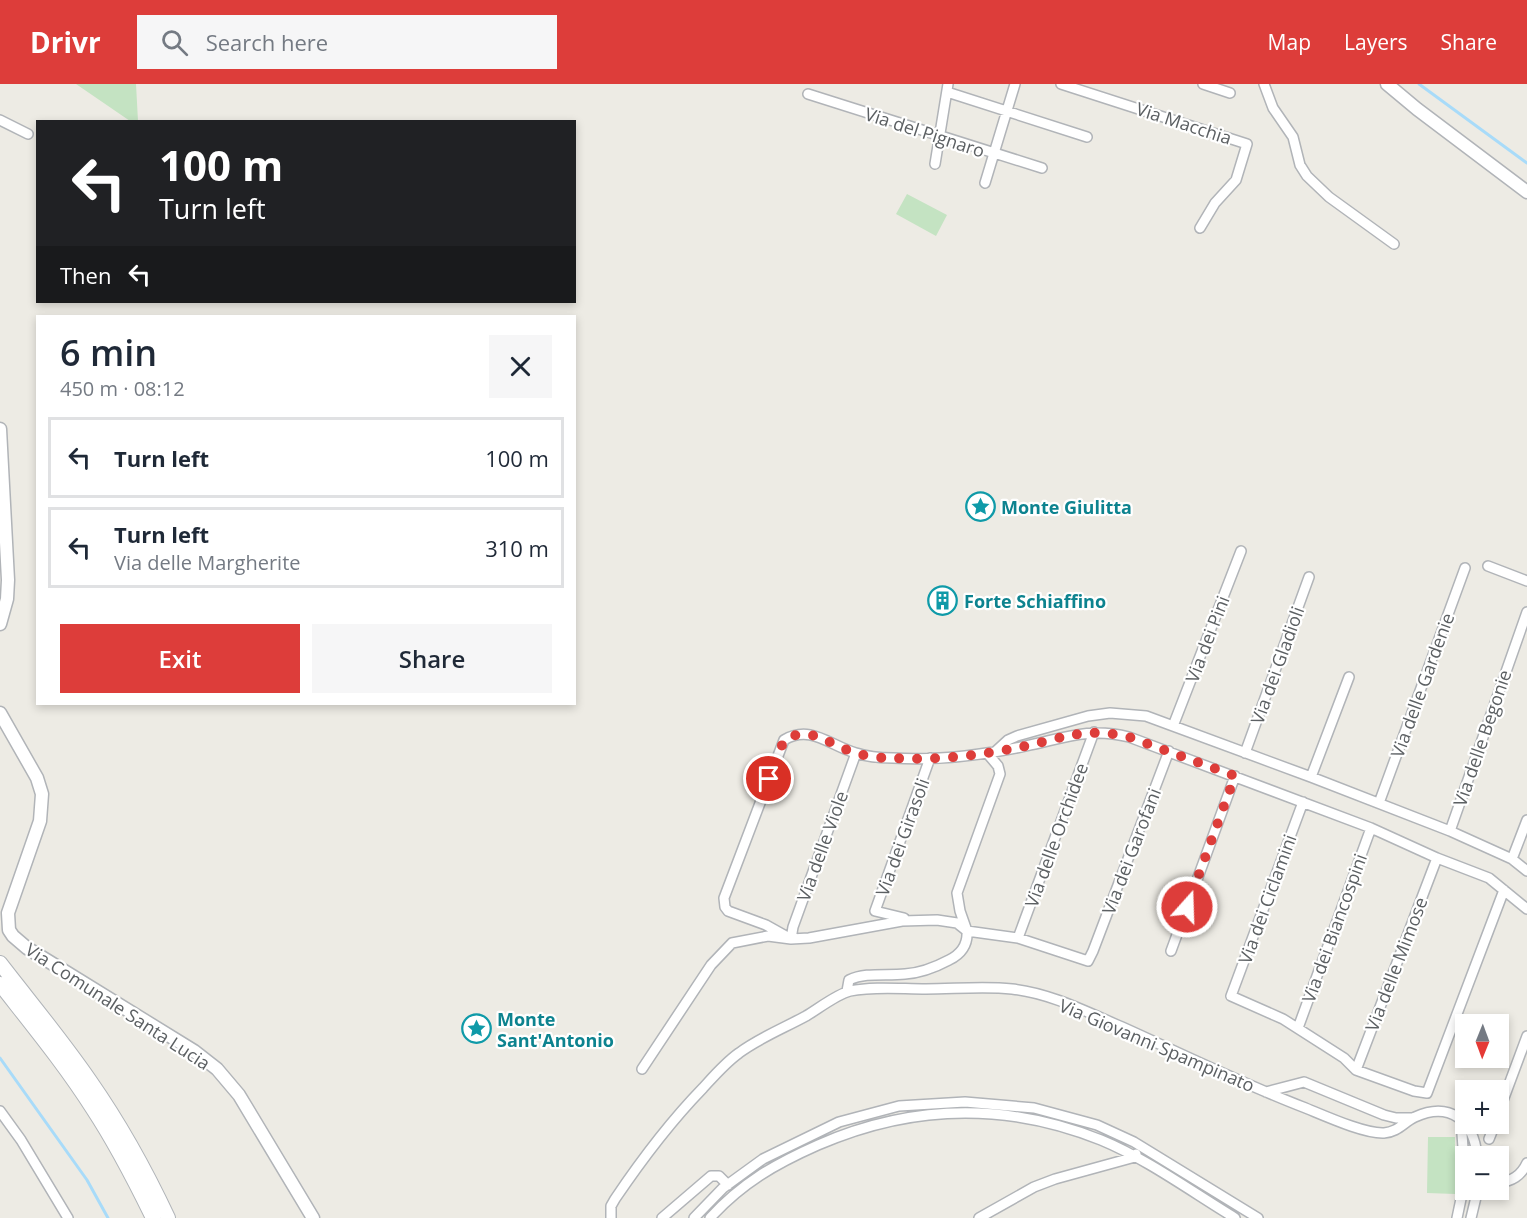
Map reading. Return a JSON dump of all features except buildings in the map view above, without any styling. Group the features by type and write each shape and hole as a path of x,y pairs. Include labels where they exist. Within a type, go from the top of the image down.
{"main road":[{"path":"0,963 76,1061 106,1104 147,1175 168,1218"},
{"path":"0,984 95,1111 135,1181 153,1218"}],"street":[{"path":"985,183 1015,84"},
{"name":"Via Macchia","path":"1061,84 1247,144 1236,180 1215,203 1200,228"},
{"path":"1203,84 1230,93"},
{"path":"1264,84 1273,108 1293,137 1300,165 1307,176 1329,197 1394,244"},
{"path":"1387,84 1527,192"},
{"path":"935,164 948,88 1007,112 1088,137"},
{"name":"Via del Pignaro","path":"808,94 1042,168"},
{"path":"0,120 28,134"},
{"path":"0,429 8,580 7,599 0,624"},
{"name":"Via dei Pini","path":"1173,726 1241,551"},
{"path":"1488,566 1527,581"},
{"name":"Via delle Gardenie","path":"1379,803 1466,568"},
{"name":"Via dei Gladioli","path":"1245,753 1309,578"},
{"name":"Via delle Begonie","path":"1450,831 1527,612"},
{"path":"1311,777 1349,677"},
{"name":"Via Comunale Santa Lucia","path":"0,713 37,778 42,794 40,821 8,913 9,930 27,948 194,1051 217,1069 239,1095 313,1218"},
{"path":"991,752 1017,736 1088,716 1128,714 1146,716 1450,831 1512,859 1527,871"},
{"path":"791,939 766,925 729,911 725,906 724,898 784,740 795,734 809,734 856,753 896,759 991,752 1077,733 1094,732 1129,737 1371,828 1437,858 1489,878 1527,909"},
{"name":"Via delle Orchidee","path":"1018,938 1094,732"},
{"path":"847,991 849,980 857,976 904,975 931,970 958,955 968,940 957,893 1000,774 991,752"},
{"name":"Via dei Garofani","path":"1018,938 1088,961 1169,752"},
{"name":"Via delle Viole","path":"791,939 793,927 856,753"},
{"name":"Via dei Girasoli","path":"915,921 875,911 930,758"},
{"path":"1171,951 1235,776"},
{"name":"Via dei Ciclamini","path":"1298,1028 1231,996 1303,802"},
{"path":"1512,859 1527,820"},
{"name":"Via dei Biancospini","path":"1298,1028 1371,828"},
{"name":"Via delle Mimose","path":"1356,1070 1437,858"},
{"path":"1298,1028 1344,1058 1356,1070 1413,1091 1427,1093 1503,890"},
{"path":"642,1069 711,964 732,943 768,936 791,939 809,938 902,921 937,920 957,924 967,931 1018,938"},
{"name":"Via Giovanni Spampinato","path":"611,1218 611,1206 656,1139 726,1063 740,1052 847,991 1012,989 1072,1006 1266,1092 1366,1130 1381,1133 1395,1131 1412,1118 1428,1112 1440,1111 1455,1116"},
{"path":"1509,1084 1527,1036"},
{"name":"Via Giovanni Spampinato","path":"1266,1092 1304,1082 1384,1115 1412,1118"},
{"path":"694,1218 728,1185 763,1159 839,1122 899,1106 932,1103 991,1103 1034,1108 1097,1125 1141,1147 1258,1218"},
{"path":"0,1111 21,1140 68,1218"},
{"path":"710,1218 740,1188 789,1157 853,1131 906,1117 960,1113 1018,1117 1076,1131 1103,1141 1135,1157 1235,1218"},
{"path":"1490,1139 1492,1134"},
{"path":"979,1218 1034,1187 1135,1157 1141,1147"},
{"path":"1509,1180 1521,1174 1527,1163"},
{"path":"662,1218 711,1176 718,1176 728,1185"},
{"path":"1457,1218 1461,1200"},
{"path":"1471,1218 1477,1200"}],"green space":[{"path":"76,84 136,84 138,120 129,120"},
{"path":"907,194 947,215 936,236 896,214"},
{"path":"1428,1137 1455,1137 1455,1194 1427,1193"}],"waterway":[{"path":"1419,84 1527,163"},
{"path":"0,1058 87,1180 108,1218"}],"place":[{"name":"Monte Giulitta","path":"980,507"},
{"name":"Forte Schiaffino","path":"943,601"},
{"name":"Monte Sant'Antonio","path":"476,1029"}],"route":[{"path":"769,779 784,740 795,734 809,734 856,753 896,759 987,753 1077,733 1111,733 1129,737 1235,776 1187,907"}]}
